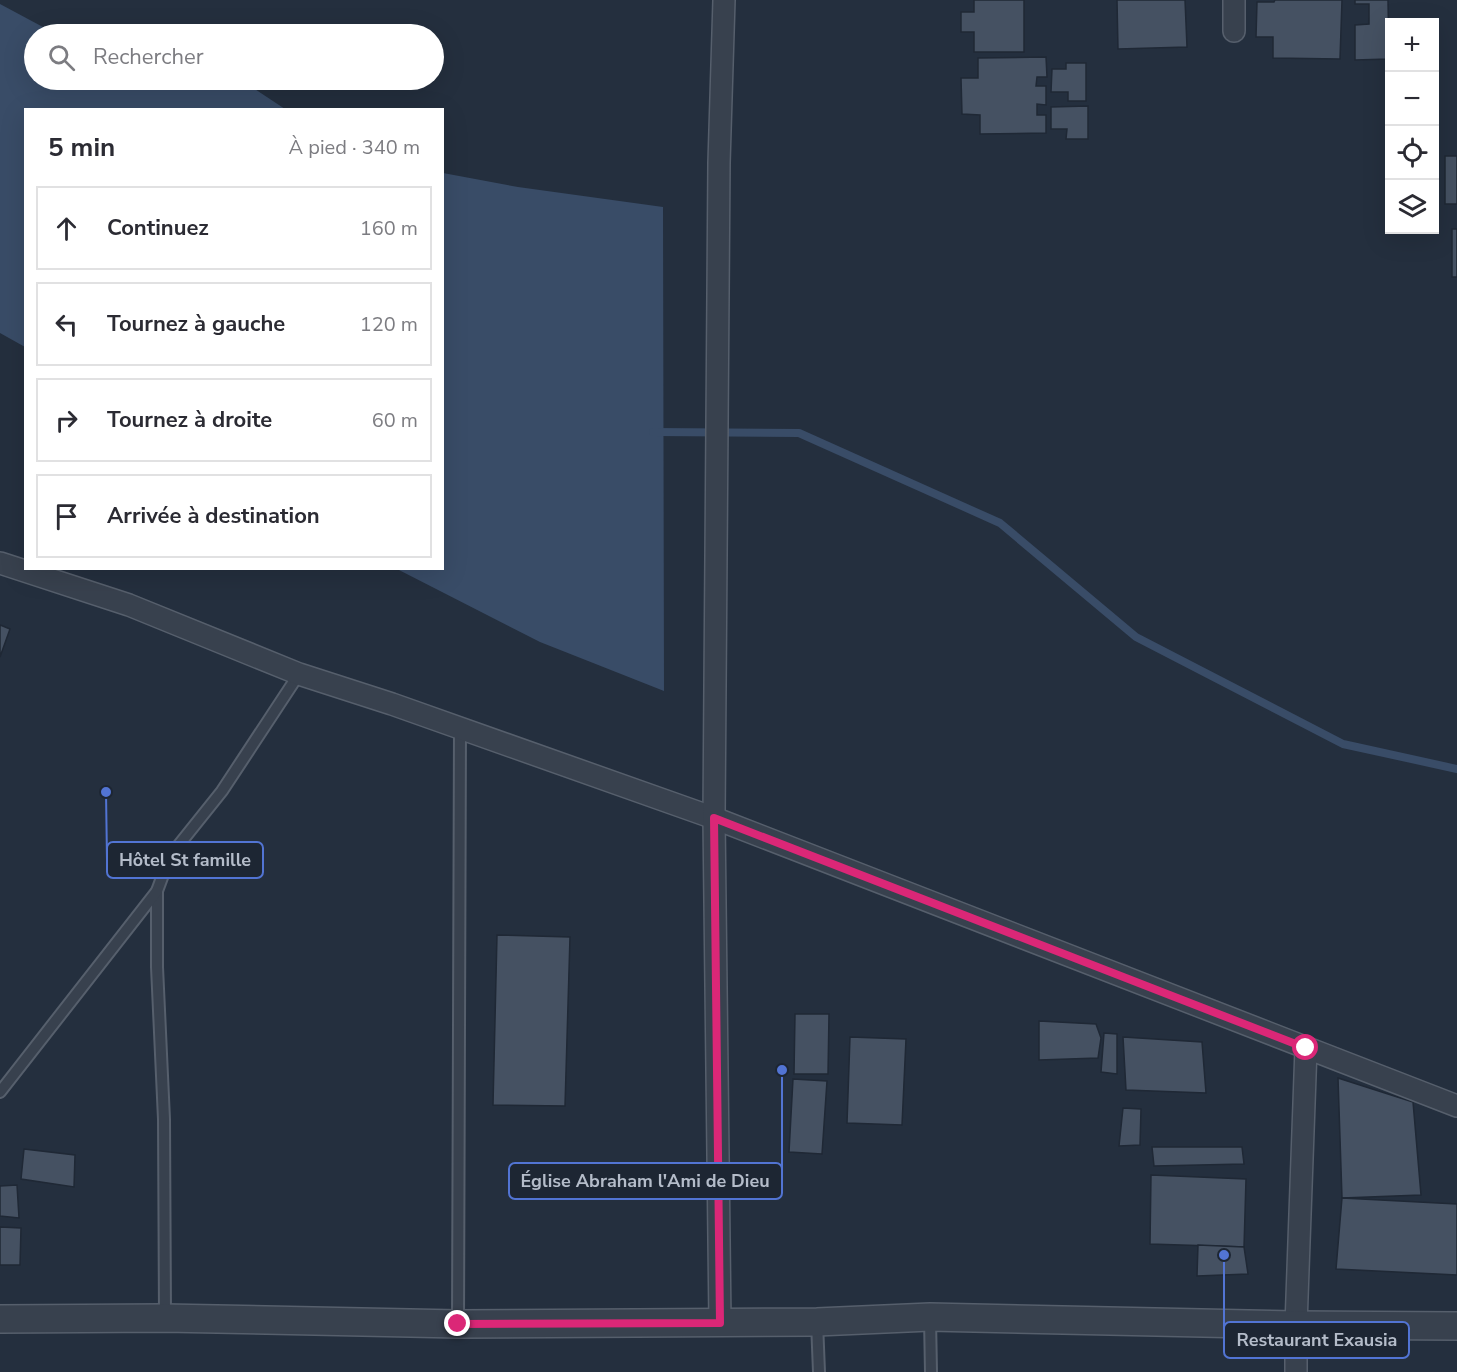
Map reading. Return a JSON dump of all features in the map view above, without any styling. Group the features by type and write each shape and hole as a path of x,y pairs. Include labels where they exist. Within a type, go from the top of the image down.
{"street":[{"path":"720,1323 714,818 719,163 724,0"},
{"path":"1234,0 1234,31"},
{"path":"0,563 129,605 299,674 392,704 714,818 1457,1106"},
{"path":"1296,1372 1306,1048"},
{"path":"0,1319 165,1318 458,1324 817,1322 930,1317 1457,1326"}],"lane":[{"path":"165,1318 164,1119 157,967 158,891 170,856 222,791 299,674"},
{"path":"458,1324 460,728"},
{"path":"0,1092 158,891"},
{"path":"930,1317 931,1372"},
{"path":"817,1322 819,1372"}],"water":[{"path":"0,4 37,24 24,24 24,90 256,90 283,108 24,108 24,346 0,333"},
{"path":"444,173 518,187 663,207 664,691 540,642 399,570 444,570"}],"building":[{"path":"974,0 1024,0 1024,52 974,52 974,32 961,32 961,12 974,12"},
{"path":"1117,0 1185,0 1187,47 1118,49"},
{"path":"1275,0 1342,0 1340,59 1273,58 1273,37 1256,37 1257,2 1274,2"},
{"path":"1355,0 1388,0 1388,18 1385,18 1385,59 1355,60 1355,25 1369,24 1369,4 1355,4"},
{"path":"1046,57 1047,77 1037,77 1036,86 1046,86 1046,105 1037,104 1037,115 1046,115 1046,133 980,134 980,115 962,114 961,78 978,78 978,58"},
{"path":"1066,63 1086,63 1086,101 1068,101 1068,92 1051,92 1052,69 1066,69"},
{"path":"1088,106 1088,139 1066,139 1067,129 1051,129 1051,107"},
{"path":"1445,156 1457,156 1457,204 1445,204"},
{"path":"1452,229 1457,229 1457,277 1452,277"},
{"path":"0,625 10,629 0,657"},
{"path":"497,935 570,937 565,1106 493,1105"},
{"path":"795,1014 829,1014 828,1074 794,1074"},
{"path":"1039,1021 1096,1024 1101,1038 1098,1058 1039,1060"},
{"path":"1104,1033 1117,1034 1117,1074 1101,1072"},
{"path":"850,1037 906,1039 902,1125 847,1123"},
{"path":"1123,1037 1202,1042 1206,1093 1126,1090"},
{"path":"1338,1078 1413,1102 1421,1195 1342,1198"},
{"path":"793,1079 827,1081 822,1154 789,1152"},
{"path":"1123,1108 1141,1109 1140,1145 1119,1146"},
{"path":"1152,1147 1242,1147 1244,1164 1154,1166"},
{"path":"24,1149 75,1155 74,1187 21,1179"},
{"path":"1151,1175 1246,1179 1244,1247 1150,1244"},
{"path":"17,1185 19,1218 0,1216 0,1186"},
{"path":"1342,1198 1457,1204 1457,1275 1336,1269"},
{"path":"0,1227 21,1228 20,1265 0,1265"},
{"path":"1198,1245 1244,1247 1248,1274 1197,1276"}],"waterway":[{"path":"653,432 799,433 1000,523 1136,637 1343,744 1457,769"}],"place":[{"name":"Hôtel St famille","path":"106,792"},
{"name":"Église Abraham l'Ami de Dieu","path":"782,1070"},
{"name":"Restaurant Exausia","path":"1224,1255"}],"route":[{"path":"458,1324 720,1323 714,818 1306,1048"}]}
